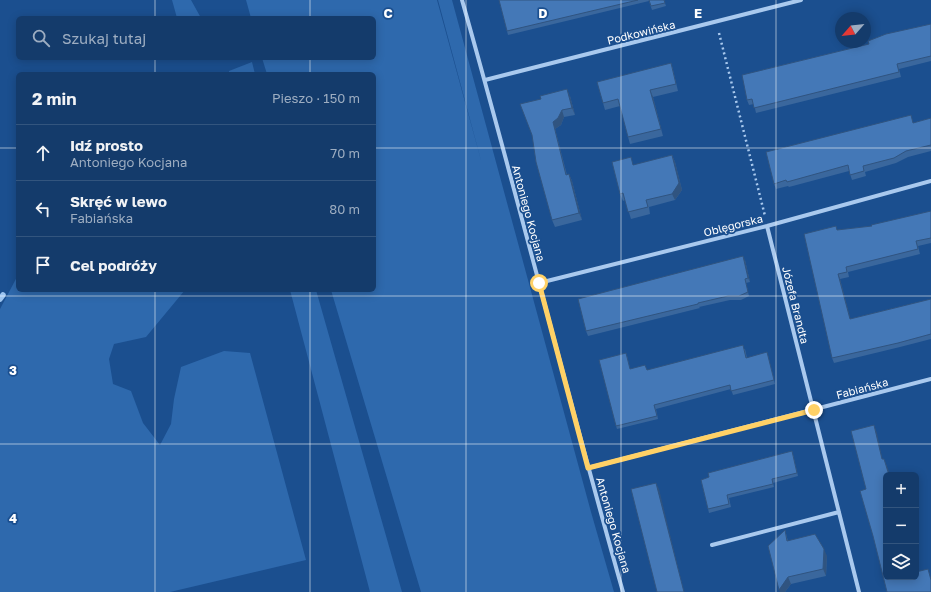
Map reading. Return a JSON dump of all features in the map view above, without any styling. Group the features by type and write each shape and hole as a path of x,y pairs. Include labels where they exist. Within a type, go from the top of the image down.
{"street":[{"name":"Antoniego Kocjana","path":"462,0 485,80 588,468 623,592"},
{"name":"Podkowińska","path":"485,80 716,22 781,2 801,0"},
{"name":"Oblęgorska","path":"539,283 767,226 931,181"},
{"name":"Józefa Brandta","path":"767,226 859,592"},
{"name":"Fabiańska","path":"588,468 931,379"},
{"path":"712,545 839,512"}],"path":[{"path":"716,22 767,226"}],"shaded area":[{"path":"172,0 191,0 200,16 176,16"},
{"path":"246,0 437,0 482,164 438,0 452,0 614,592 421,592 332,292 376,292 376,72 266,72 263,60 376,60 376,16 250,16"},
{"path":"252,62 254,72 229,72"},
{"path":"16,279 16,292 183,292 146,337 114,344 109,359 113,384 131,391 143,423 160,445 171,424 174,399 181,367 224,351 250,353 306,560 170,592 0,592 0,309"},
{"path":"291,292 317,292 402,592 370,592"}],"building":[{"path":"499,0 638,0 507,31"},
{"path":"649,0 664,0 665,3 651,6"},
{"path":"931,24 931,56 897,64 899,72 754,108 752,99 747,100 742,75 853,48 871,48 871,40 886,34"},
{"path":"671,63 676,84 650,90 661,129 628,137 618,99 603,103 597,82"},
{"path":"567,89 572,108 562,110 558,118 553,122 566,175 569,174 579,213 552,220 536,162 532,135 520,104 541,99 540,96"},
{"path":"911,115 913,123 931,118 931,145 906,151 894,158 863,166 864,171 850,175 848,165 787,182 786,180 774,184 766,152"},
{"path":"672,155 679,183 672,194 646,200 648,207 628,212 623,193 620,194 612,162 631,157 633,165"},
{"path":"931,211 931,238 916,241 918,249 846,267 847,272 838,274 850,319 931,299 931,334 832,358 804,234 836,226 837,230 872,226 871,225"},
{"path":"743,256 748,278 745,279 748,292 739,296 728,296 586,331 578,299"},
{"path":"743,345 746,358 767,352 774,380 731,391 730,385 654,405 657,416 616,426 599,360 626,353 630,369 645,365 647,370"},
{"path":"874,425 882,459 884,459 888,472 883,472 883,576 860,491 866,489 851,431"},
{"path":"792,451 797,473 772,479 773,484 727,495 729,504 708,509 701,480 709,477 708,473"},
{"path":"656,483 684,592 657,592 631,489"},
{"path":"785,530 787,541 815,534 824,549 823,569 788,577 779,590 768,546"},
{"path":"928,569 931,580 931,592 887,592 884,580 919,580 919,571"}],"waterway":[{"path":"0,299 3,295"}],"route":[{"path":"539,283 588,468 814,410"}]}
